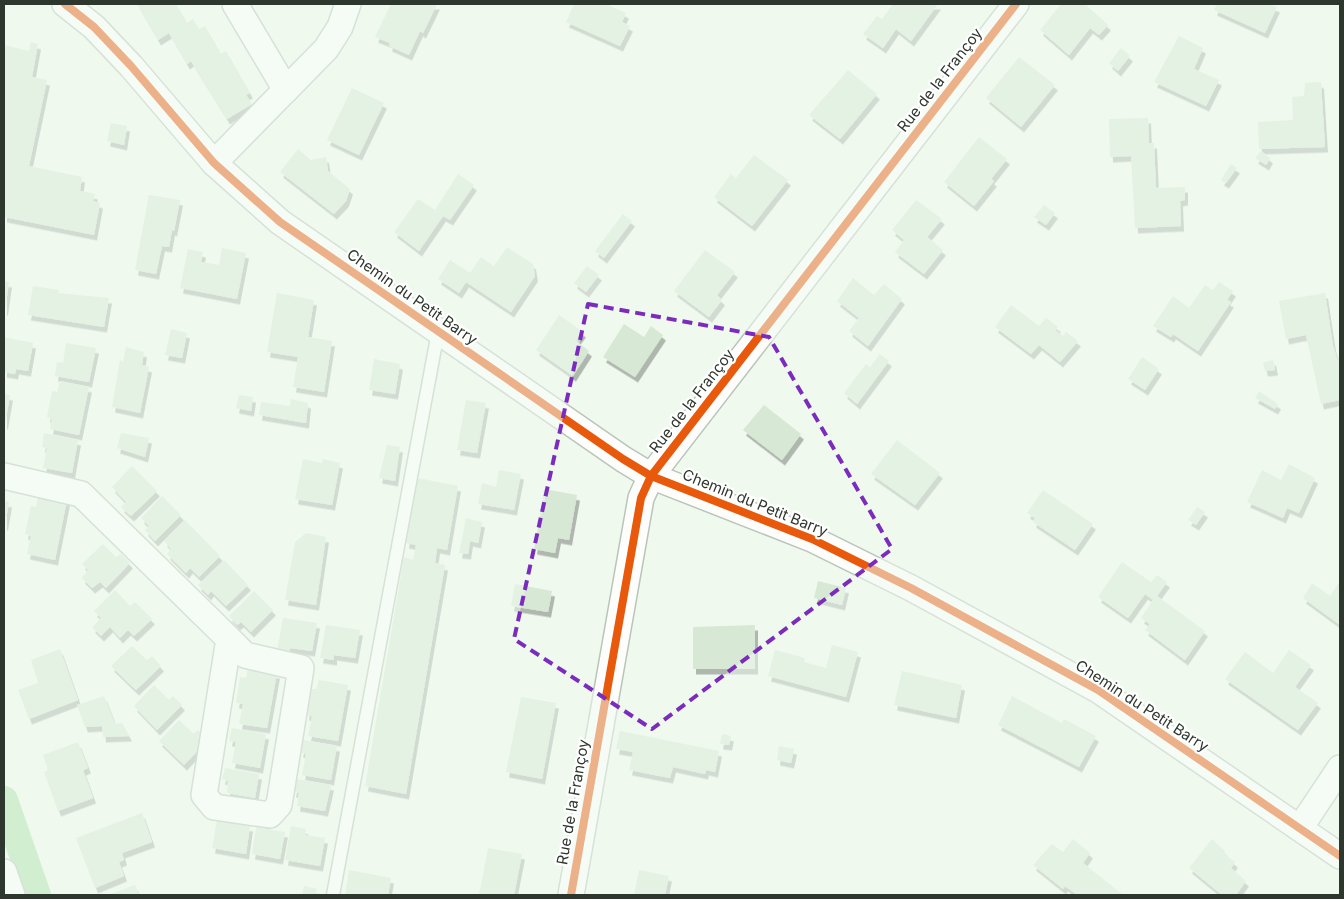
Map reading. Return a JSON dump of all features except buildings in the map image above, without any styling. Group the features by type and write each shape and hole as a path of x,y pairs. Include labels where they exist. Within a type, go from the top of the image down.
{"street":[{"name":"Chemin du Petit Barry","path":"68,4 94,26 132,66 214,163 280,222 438,332 651,476 812,539 911,588 1098,690 1340,856"},
{"path":"235,4 286,90"},
{"path":"214,163 326,49 340,27 348,4"},
{"name":"Rue de la Françoy","path":"571,895 641,498 651,476 1014,4"},
{"path":"4,476 81,494 229,639 245,655 301,668 279,805 270,815 214,807 204,795 229,639"},
{"path":"1300,828 1340,768"},
{"path":"4,872 12,895"}],"lane":[{"path":"333,895 438,332"}],"highlighted area":[{"path":"588,304 769,337 892,549 652,729 514,639"}],"waterway":[{"path":"4,800 37,895"}],"cycle path":[{"path":"65,4 94,27 131,66 214,163 280,222 623,459 651,476 812,539 911,588 1098,690 1340,856"},
{"path":"571,895 641,498 651,476 1016,4"}]}
